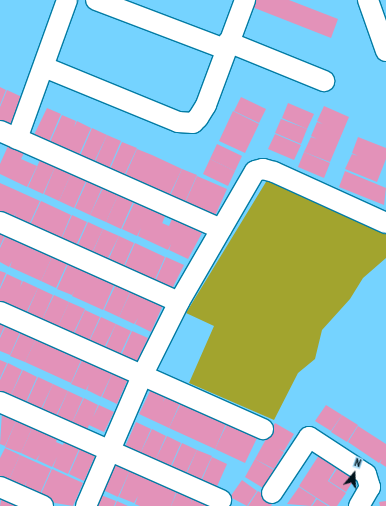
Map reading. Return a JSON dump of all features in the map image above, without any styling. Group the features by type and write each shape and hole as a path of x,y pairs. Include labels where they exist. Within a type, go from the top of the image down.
{"street":[{"path":"67,0 44,67 5,135 221,229"},
{"path":"96,0 324,81"},
{"path":"44,67 178,122 189,123 198,118 206,105 245,0"},
{"path":"368,0 386,50"},
{"path":"86,506 142,376 179,302 254,171 263,169 386,223"},
{"path":"0,222 179,302"},
{"path":"0,312 263,430"},
{"path":"0,402 221,500"},
{"path":"272,493 309,437 366,474 370,488 359,506"},
{"path":"0,487 43,506"}],"shaded area":[{"path":"269,177 386,231 386,258 363,278 350,299 322,330 315,359 298,373 274,420 189,383 214,326 186,313"}],"building":[{"path":"255,0 289,0 338,19 331,38 252,7"},
{"path":"0,87 6,90 0,105"},
{"path":"7,90 22,97 10,125 0,120 0,107"},
{"path":"241,97 266,109 259,123 234,111"},
{"path":"288,103 314,114 307,129 282,118"},
{"path":"324,106 349,117 330,162 304,152 311,137 317,139 311,136 317,122 323,124 317,121"},
{"path":"47,108 61,114 49,142 34,135"},
{"path":"233,111 259,124 245,153 219,141"},
{"path":"62,115 76,121 74,127 77,121 91,128 79,155 50,142"},
{"path":"281,119 307,129 301,144 275,133"},
{"path":"92,128 107,135 94,162 80,156"},
{"path":"275,134 301,145 294,160 268,149"},
{"path":"107,135 121,141 109,169 95,162"},
{"path":"358,137 386,148 386,159 377,182 345,169 352,154 358,156 352,153"},
{"path":"122,142 137,148 124,176 110,169"},
{"path":"217,144 242,156 235,171 210,159"},
{"path":"8,146 24,153 21,159 37,166 27,187 0,174 0,164"},
{"path":"137,149 182,169 169,196 125,176"},
{"path":"304,152 330,163 324,178 298,167"},
{"path":"210,159 235,171 228,186 203,174"},
{"path":"40,160 55,167 43,194 28,187"},
{"path":"55,167 71,174 59,201 44,194"},
{"path":"182,169 197,175 185,202 170,196"},
{"path":"345,171 386,188 384,205 339,187"},
{"path":"71,174 86,181 74,208 59,201"},
{"path":"197,176 227,189 215,216 185,203"},
{"path":"87,181 102,188 90,215 75,208"},
{"path":"0,183 40,201 28,227 13,221 16,212 12,220 0,215"},
{"path":"103,188 118,195 106,222 90,215"},
{"path":"118,195 133,202 121,229 106,222"},
{"path":"41,201 71,215 60,241 29,227"},
{"path":"134,203 165,216 162,223 169,226 172,219 202,233 188,259 169,250 171,244 168,250 138,236 141,228 137,236 122,229"},
{"path":"72,215 87,222 75,248 60,242"},
{"path":"88,222 103,229 91,255 76,249"},
{"path":"103,229 119,236 106,262 91,256"},
{"path":"0,230 6,233 0,246"},
{"path":"7,233 37,247 34,253 38,247 53,255 41,281 10,267 12,261 9,267 0,262 0,248"},
{"path":"119,236 134,243 122,270 107,263"},
{"path":"135,243 165,257 153,284 123,270"},
{"path":"53,255 68,262 56,288 41,281"},
{"path":"166,257 184,265 171,291 154,284"},
{"path":"69,262 115,283 103,310 72,296 75,289 72,295 57,289"},
{"path":"0,271 6,273 0,287"},
{"path":"7,274 22,281 20,287 23,281 38,288 25,315 0,303 0,289"},
{"path":"116,284 131,290 119,317 104,310"},
{"path":"38,288 53,295 41,322 26,315"},
{"path":"131,291 163,305 151,332 135,324 138,318 134,324 119,317"},
{"path":"54,295 69,302 57,329 41,322"},
{"path":"69,302 85,309 72,336 57,329"},
{"path":"85,310 100,317 88,343 73,336"},
{"path":"101,317 116,324 103,350 88,344"},
{"path":"0,320 6,323 0,336"},
{"path":"7,323 21,330 10,355 0,351 0,338"},
{"path":"116,324 131,331 119,357 104,351"},
{"path":"22,330 37,337 25,362 10,356"},
{"path":"132,331 148,338 135,365 120,358"},
{"path":"37,337 67,351 64,357 68,351 82,358 71,383 25,362"},
{"path":"83,358 113,372 101,397 87,390 89,384 86,390 71,384"},
{"path":"0,360 7,363 0,378"},
{"path":"8,363 22,370 10,397 0,393 0,380"},
{"path":"23,370 37,377 25,404 10,397"},
{"path":"113,372 128,379 117,404 102,397"},
{"path":"38,377 53,384 40,411 26,404"},
{"path":"53,384 68,391 55,418 41,411"},
{"path":"151,389 165,396 163,402 166,396 180,403 169,428 139,414"},
{"path":"68,391 83,398 71,425 56,418"},
{"path":"84,398 98,405 93,417 99,405 114,412 104,432 89,425 86,432 71,425"},
{"path":"181,403 226,424 215,449 169,428"},
{"path":"326,405 342,415 331,431 315,421"},
{"path":"2,412 17,419 5,446 0,444"},
{"path":"342,415 358,425 347,442 331,432"},
{"path":"17,419 33,426 21,453 5,447"},
{"path":"136,422 151,429 139,456 124,449"},
{"path":"275,423 294,434 284,451 279,449 284,452 274,469 255,459"},
{"path":"227,424 257,438 245,463 215,449"},
{"path":"33,426 58,437 56,442 63,445 65,440 80,447 68,474 53,467 57,457 52,467 37,460 40,454 36,460 21,453"},
{"path":"358,426 386,444 386,467 380,463 382,459 379,463 348,442"},
{"path":"152,429 166,436 154,463 139,456"},
{"path":"167,436 181,443 169,470 154,463"},
{"path":"182,443 197,450 184,477 170,470"},
{"path":"81,447 96,454 84,481 69,474"},
{"path":"5,448 20,455 8,482 0,478 0,458"},
{"path":"197,450 212,456 199,484 185,477"},
{"path":"321,452 339,463 328,481 346,493 337,506 330,506 299,486"},
{"path":"20,455 51,469 39,496 24,489 27,480 23,489 8,482"},
{"path":"212,457 227,464 215,491 200,484"},
{"path":"255,459 274,470 263,488 245,477"},
{"path":"115,463 130,470 118,497 103,490"},
{"path":"340,464 357,475 346,492 329,481"},
{"path":"52,469 83,483 73,506 55,503 40,496"},
{"path":"130,470 177,490 171,506 140,506 135,504 138,496 134,503 119,497"},
{"path":"242,480 257,491 247,506 230,497"},
{"path":"299,487 316,498 311,506 287,504"},
{"path":"178,490 193,496 191,503 194,496 216,506 171,506"},
{"path":"258,491 274,501 271,506 248,506"},
{"path":"2,494 17,500 15,506 0,506"},
{"path":"101,495 116,501 114,506 96,506"},
{"path":"317,499 328,506 312,506"},
{"path":"117,501 128,506 115,506"},
{"path":"386,501 386,506 380,506 379,502"}]}
